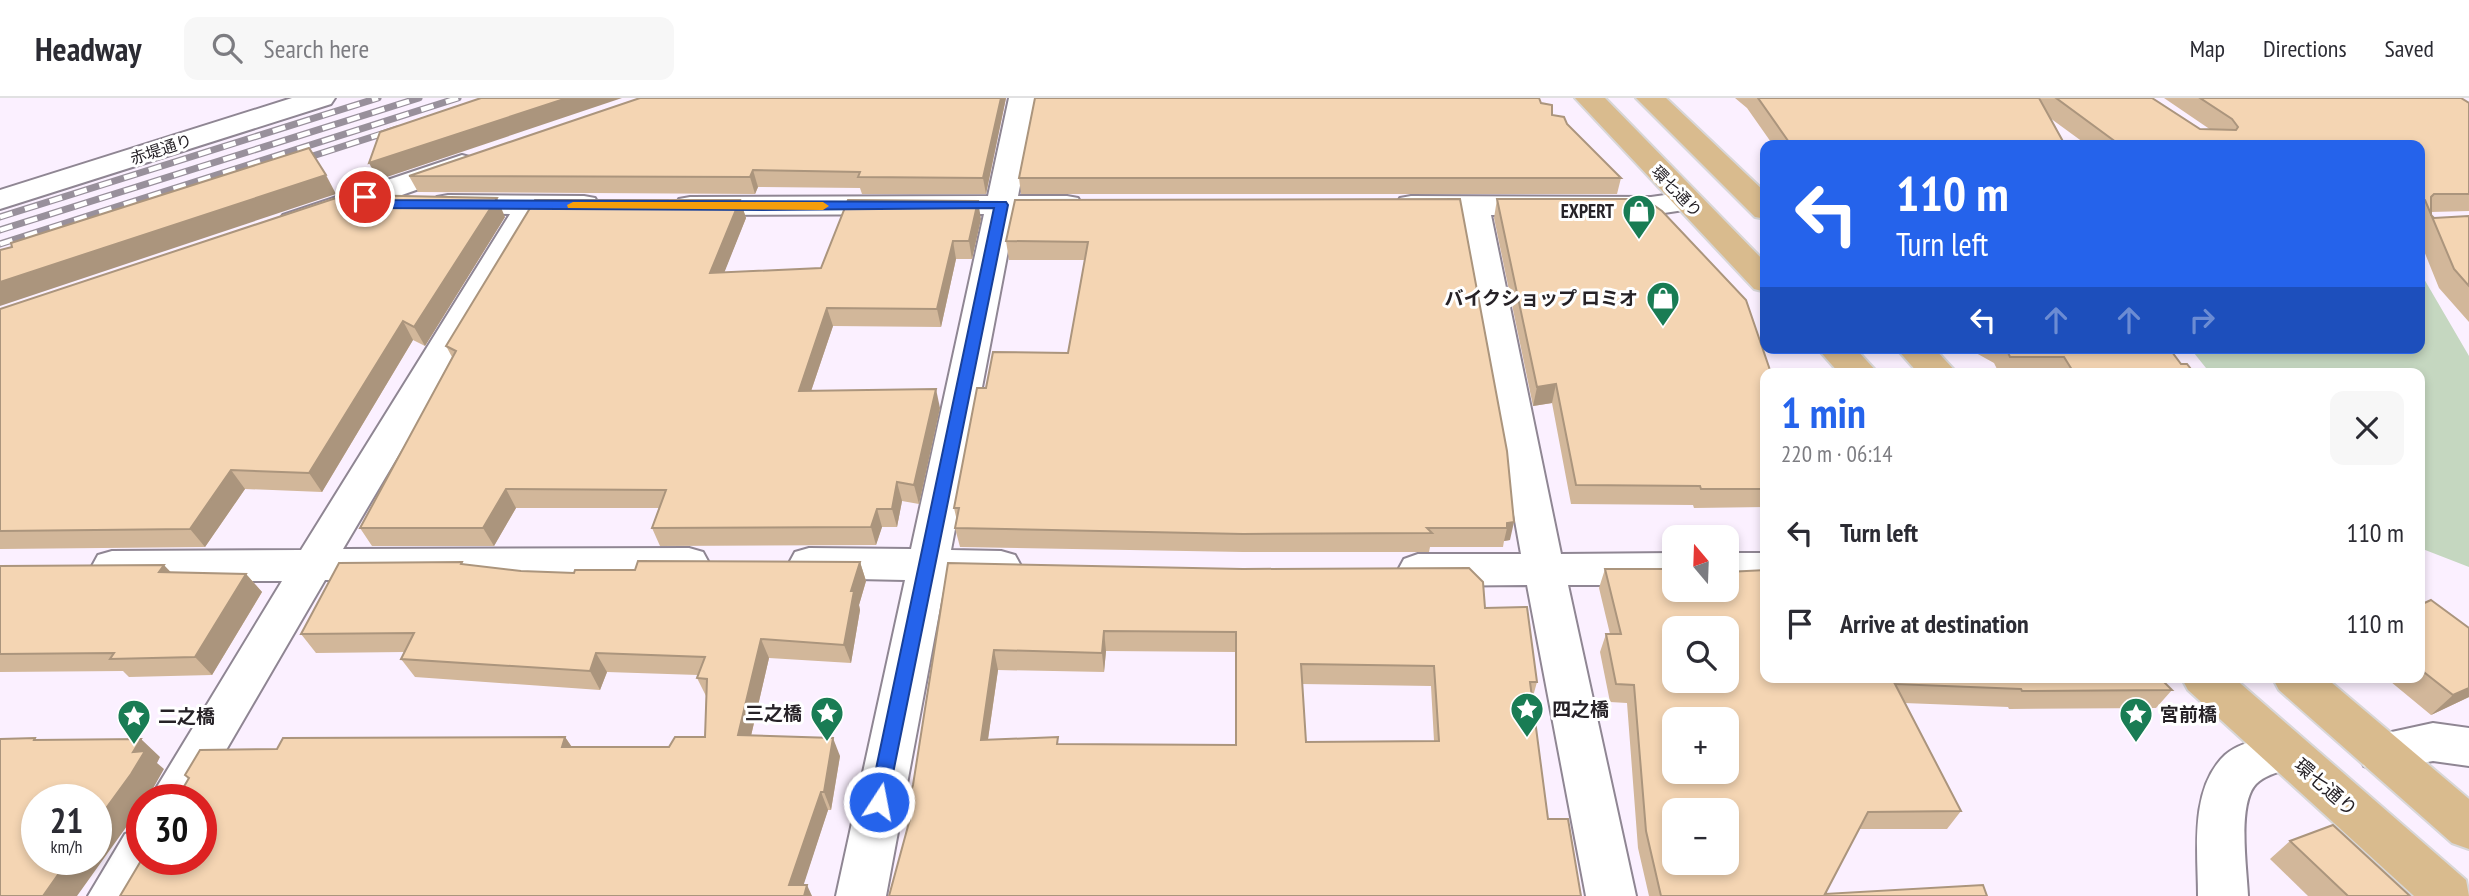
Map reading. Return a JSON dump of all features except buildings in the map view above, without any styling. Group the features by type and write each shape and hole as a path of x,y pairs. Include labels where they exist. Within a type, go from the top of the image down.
{"main road":[{"name":"環七通り","path":"1589,98 1760,276"},
{"path":"1650,98 1760,203"},
{"path":"1840,354 1855,368"},
{"path":"1919,354 1935,368"},
{"name":"環七通り","path":"2210,683 2449,896"},
{"path":"2301,683 2469,828"}],"street":[{"name":"赤堤通り","path":"0,200 321,98"},
{"path":"861,896 1023,98"},
{"path":"267,232 492,154"},
{"path":"365,197 372,204 613,206"},
{"path":"1377,205 1651,206 1686,201"},
{"path":"182,784 531,205"},
{"path":"667,206 1094,205"},
{"path":"1474,206 1611,896"},
{"path":"79,566 723,563"},
{"path":"778,563 1037,566"},
{"path":"1380,570 1662,569"},
{"path":"1740,569 1760,569"},
{"path":"2380,752 2433,742 2469,747"},
{"path":"2223,896 2223,811 2226,792 2241,769 2285,751"},
{"path":"113,896 126,875"}],"green space":[{"path":"2425,281 2469,356 2469,567 2425,550 2425,368 2206,368 2195,354 2425,354"}],"railway":[{"path":"0,217 378,98"},
{"path":"0,230 419,98"},
{"path":"0,244 458,98"},
{"path":"297,161 397,129"}],"slow traffic":[{"path":"573,205 823,206"}],"place":[{"name":"EXPERT","path":"1639,241"},
{"name":"バイクショップ ロミオ","path":"1663,328"},
{"name":"四之橋","path":"1527,739"},
{"name":"三之橋","path":"827,743"},
{"name":"宮前橋","path":"2136,744"},
{"name":"二之橋","path":"134,746"}],"route":[{"path":"365,197 372,204 1002,205 879,802"}]}
